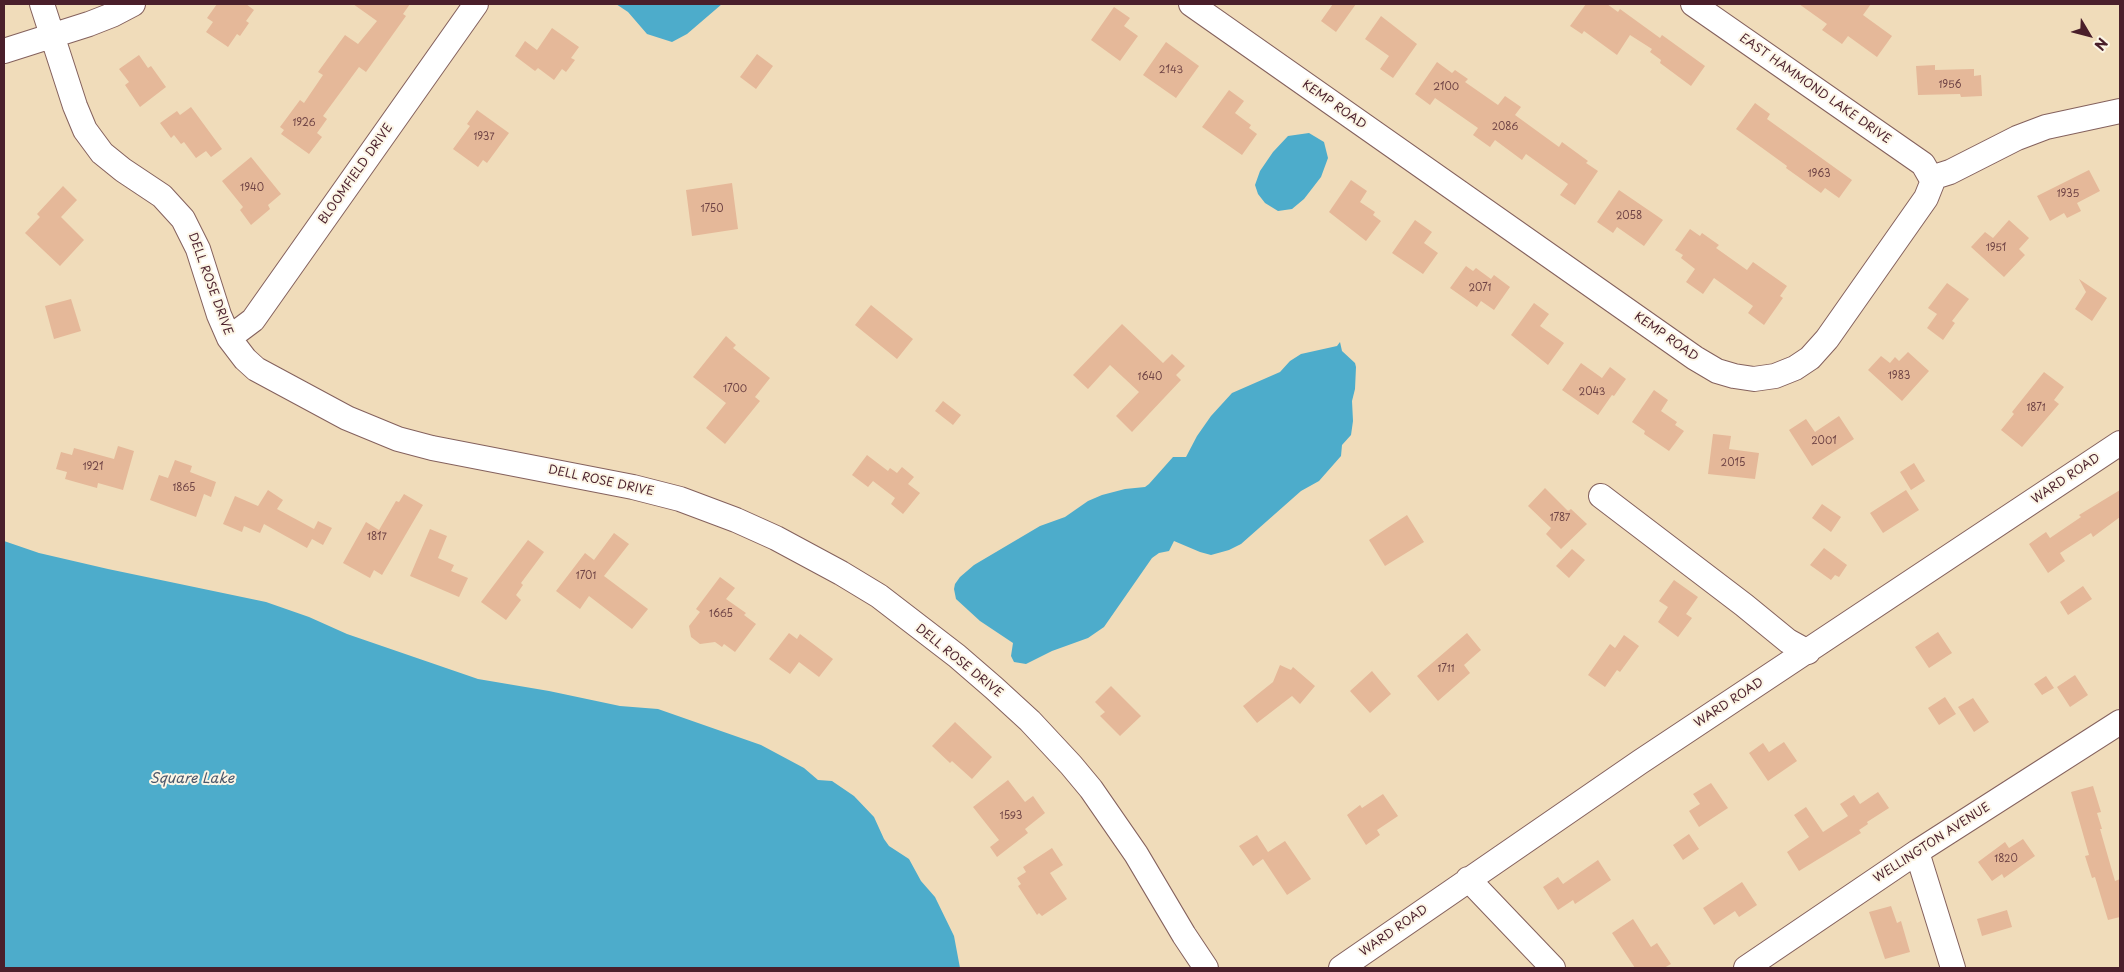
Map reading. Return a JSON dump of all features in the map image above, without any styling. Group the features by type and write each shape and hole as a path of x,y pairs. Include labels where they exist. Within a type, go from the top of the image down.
{"street":[{"name":"DELL ROSE DRIVE","path":"42,4 75,106 85,130 93,142 112,162 162,196 183,219 198,249 219,315 229,338 245,359 256,369 308,398 372,429 432,448 634,486 680,500 770,535 841,573 879,596 994,688 1030,721 1071,765 1091,789 1131,847 1206,968"},
{"path":"4,51 89,24 133,4"},
{"name":"BLOOMFIELD DRIVE","path":"229,338 253,320 476,4"},
{"name":"KEMP ROAD","path":"1191,4 1695,358 1717,371 1734,376 1754,379 1775,376 1795,368 1810,358 1827,339 1923,204 1930,190 1931,178"},
{"name":"EAST HAMMOND LAKE DRIVE","path":"1693,4 1923,164 1931,178"},
{"path":"1931,178 1950,172 2017,138 2046,127 2120,111"},
{"name":"WARD ROAD","path":"1341,968 1640,762 2120,443"},
{"path":"1602,496 1788,641 1808,652"},
{"name":"WELLINGTON AVENUE","path":"1746,968 1917,852 2119,728"},
{"path":"1917,852 1953,968"},
{"path":"1468,879 1553,968"}],"water":[{"path":"616,4 722,4 687,34 672,42 647,34 628,12"},
{"path":"1309,133 1324,142 1328,158 1321,177 1304,199 1292,209 1278,211 1265,203 1258,194 1255,185 1260,171 1273,152 1288,136"},
{"path":"1340,342 1342,351 1355,363 1356,367 1351,435 1342,445 1341,456 1319,481 1301,491 1241,544 1229,550 1211,555 1174,541 1169,551 1159,553 1152,558 1104,627 1088,638 1052,651 1026,664 1014,662 1011,656 1013,643 980,621 956,599 955,584 974,565 1040,526 1065,517 1088,501 1125,489 1145,487 1173,457 1186,457 1197,436 1211,416 1232,393 1280,372 1290,361 1301,354 1337,346"},
{"name":"Square Lake","path":"4,541 39,553 266,602 309,617 347,634 478,679 620,706 658,709 761,745 804,768 818,780 832,781 854,796 874,817 889,846 909,859 921,881 935,897 954,936 960,968 4,968"}],"building":[{"path":"217,4 246,4 254,10 246,21 249,23 240,36 237,34 228,47 206,32 213,22 207,18"},
{"path":"353,4 410,4 403,14 406,16 366,72 359,67 323,116 327,119 317,133 322,137 309,154 281,134 284,130 280,127 300,100 304,103 323,75 318,72 345,35 358,44 377,21"},
{"path":"1333,4 1356,4 1336,32 1321,21"},
{"path":"1586,4 1607,4 1618,12 1620,9 1660,38 1662,35 1705,66 1691,86 1660,63 1661,60 1650,52 1652,49 1630,35 1617,55 1584,31 1582,34 1570,26"},
{"path":"1799,4 1871,4 1863,15 1892,36 1877,57 1848,36 1842,44 1822,30 1827,24"},
{"path":"1114,7 1130,18 1124,26 1138,36 1120,61 1091,40"},
{"path":"1381,16 1417,44 1393,78 1380,69 1389,56 1365,39"},
{"path":"552,28 579,47 571,58 575,60 566,72 562,69 554,80 538,68 535,71 515,56 525,41 537,50"},
{"path":"1166,42 1199,66 1176,98 1143,75"},
{"path":"757,54 773,66 756,89 740,77"},
{"path":"139,55 148,68 151,66 166,87 140,107 125,85 129,82 119,69"},
{"path":"1437,62 1452,73 1455,70 1468,79 1465,82 1498,105 1505,96 1521,107 1515,115 1559,147 1562,142 1588,161 1586,163 1598,171 1575,205 1560,195 1568,184 1526,154 1522,160 1495,140 1490,147 1473,135 1478,128 1435,98 1430,105 1415,94"},
{"path":"1935,65 1935,70 1974,69 1974,76 1981,75 1982,96 1961,97 1960,94 1918,95 1916,66"},
{"path":"1229,90 1244,101 1235,113 1251,125 1249,128 1257,134 1242,155 1202,127"},
{"path":"1755,103 1770,114 1767,119 1852,180 1839,198 1825,188 1821,193 1736,129"},
{"path":"191,107 222,149 211,157 206,151 196,158 184,142 181,144 174,135 171,138 160,123 177,111 180,115"},
{"path":"477,110 509,133 487,163 483,160 478,167 453,149 470,126 467,124"},
{"path":"251,157 281,194 268,205 270,209 251,225 240,210 243,207 222,181"},
{"path":"2089,170 2100,191 2077,203 2081,211 2067,218 2064,213 2050,221 2037,196"},
{"path":"1351,180 1367,191 1360,202 1375,212 1373,215 1381,221 1366,241 1329,212"},
{"path":"732,183 738,229 692,236 686,190"},
{"path":"63,186 77,200 61,217 84,240 60,266 25,233 40,217 37,214"},
{"path":"1619,190 1663,220 1644,246 1617,227 1613,233 1597,222"},
{"path":"1415,220 1432,232 1424,243 1438,253 1423,274 1392,253"},
{"path":"2009,220 2029,238 2019,249 2025,255 2004,277 1971,247 1985,232 1993,238"},
{"path":"1690,229 1700,236 1702,233 1719,245 1716,248 1747,270 1753,262 1787,286 1780,296 1783,298 1764,325 1748,313 1753,306 1714,278 1703,294 1686,282 1695,269 1681,258 1683,255 1675,250"},
{"path":"1466,266 1473,271 1476,268 1491,279 1494,275 1510,287 1494,310 1481,301 1477,307 1450,288"},
{"path":"2079,279 2107,298 2092,321 2075,309 2086,292"},
{"path":"1947,283 1969,299 1952,321 1955,323 1943,340 1927,328 1937,314 1928,308"},
{"path":"71,299 81,331 54,339 45,306"},
{"path":"1534,303 1549,314 1540,326 1564,343 1548,365 1511,335"},
{"path":"871,305 913,339 897,359 855,325"},
{"path":"1122,324 1163,363 1172,354 1185,366 1176,375 1181,380 1132,432 1116,416 1139,392 1110,365 1088,389 1073,375"},
{"path":"726,336 736,345 733,348 770,378 755,397 760,401 725,444 706,428 726,403 693,377"},
{"path":"1908,352 1929,371 1902,401 1868,370 1881,356 1890,363 1895,357 1899,361"},
{"path":"1581,363 1602,378 1610,367 1626,379 1598,415 1562,390"},
{"path":"2044,372 2064,387 2054,400 2059,404 2022,447 2001,430 2014,414 2012,412"},
{"path":"1654,390 1668,400 1661,411 1677,422 1675,425 1684,431 1669,451 1644,434 1645,431 1632,422"},
{"path":"943,401 961,415 953,425 935,411"},
{"path":"1839,416 1854,439 1812,466 1789,430 1806,419 1815,432"},
{"path":"1713,434 1731,436 1729,449 1759,453 1755,479 1708,474"},
{"path":"118,446 134,451 123,490 98,483 97,488 65,479 67,472 56,469 61,452 72,455 74,448 114,459"},
{"path":"867,455 888,471 890,468 897,473 902,467 914,477 908,484 920,493 903,514 891,504 895,498 873,481 868,487 852,475"},
{"path":"175,460 192,466 190,472 216,482 211,497 204,494 196,517 150,500 159,475 168,478"},
{"path":"1914,463 1925,481 1911,490 1900,472"},
{"path":"1545,488 1568,511 1571,509 1587,524 1561,549 1546,534 1551,528 1528,506"},
{"path":"268,490 283,500 277,509 314,529 318,521 332,528 323,545 312,539 307,548 264,524 260,533 244,526 242,532 223,524 235,496 258,506"},
{"path":"1906,490 1919,510 1883,533 1870,513"},
{"path":"2120,490 2120,517 2093,537 2091,533 2060,553 2065,561 2048,573 2029,544 2046,532 2050,538 2081,517 2079,515"},
{"path":"404,494 423,505 382,575 374,570 370,578 343,563 366,522 379,530 396,501 399,502"},
{"path":"1822,504 1841,517 1831,532 1812,518"},
{"path":"1407,515 1424,542 1385,566 1369,540"},
{"path":"430,529 447,536 438,558 454,565 451,571 468,578 459,597 410,576"},
{"path":"614,533 629,544 604,576 648,609 632,629 589,596 580,609 556,591 585,553 594,560"},
{"path":"528,540 544,552 521,583 523,585 516,595 521,600 506,620 481,602"},
{"path":"1824,548 1847,565 1839,577 1835,575 1831,580 1810,565"},
{"path":"1572,549 1585,560 1569,578 1556,566"},
{"path":"720,577 735,588 726,599 746,613 744,615 756,624 735,652 724,644 722,647 715,642 700,644 691,637 689,626 700,612 696,609"},
{"path":"1674,580 1698,597 1686,614 1692,618 1678,637 1658,622 1668,607 1659,601"},
{"path":"2083,586 2092,599 2068,615 2060,602"},
{"path":"1938,632 1952,653 1929,668 1915,647"},
{"path":"789,633 797,639 800,634 833,659 819,677 799,662 790,674 769,659"},
{"path":"1467,633 1481,650 1464,665 1470,673 1438,701 1417,676"},
{"path":"1624,635 1639,646 1620,672 1617,670 1605,687 1588,675 1610,644 1615,648"},
{"path":"1280,665 1291,670 1293,667 1315,686 1300,704 1292,696 1257,723 1243,706 1273,682"},
{"path":"1372,671 1391,694 1370,713 1350,691"},
{"path":"2075,675 2088,695 2070,707 2057,687"},
{"path":"2046,676 2054,688 2042,695 2034,684"},
{"path":"1111,686 1141,716 1120,736 1100,716 1105,712 1095,702"},
{"path":"1945,697 1956,714 1939,725 1928,708"},
{"path":"1973,698 1989,722 1974,732 1958,707"},
{"path":"955,722 992,757 972,779 952,761 950,763 932,746"},
{"path":"1784,742 1797,761 1768,781 1749,753 1763,743 1769,752"},
{"path":"1008,780 1025,802 1033,796 1045,813 1025,829 1028,833 997,857 990,847 999,840 973,807"},
{"path":"1711,783 1728,808 1699,827 1689,811 1700,804 1693,794"},
{"path":"2093,786 2101,812 2097,813 2102,829 2100,829 2115,881 2120,879 2120,917 2108,920 2095,877 2092,878 2085,856 2089,855 2071,792"},
{"path":"1878,792 1889,808 1867,822 1868,824 1859,830 1861,833 1799,871 1787,852 1809,837 1794,815 1806,807 1823,832 1848,816 1840,804 1854,795 1860,804"},
{"path":"1383,794 1398,816 1377,830 1380,835 1366,845 1347,815 1360,805 1362,808"},
{"path":"1689,834 1699,849 1683,860 1673,845"},
{"path":"1257,835 1268,852 1285,841 1311,879 1287,895 1263,859 1253,866 1239,846"},
{"path":"2023,839 2035,856 2004,878 2002,874 1992,881 1978,862 2005,842 2009,848"},
{"path":"1052,848 1063,865 1050,873 1067,899 1042,916 1039,913 1037,915 1018,886 1021,884 1017,878 1026,872 1023,867"},
{"path":"1598,860 1611,880 1575,904 1573,900 1558,910 1543,887 1558,877 1563,884"},
{"path":"1742,882 1757,905 1739,917 1735,911 1714,925 1703,908"},
{"path":"1891,906 1897,923 1901,921 1910,952 1885,959 1869,912"},
{"path":"2007,910 2012,927 1982,936 1977,919"},
{"path":"1633,919 1651,947 1657,943 1671,964 1664,968 1635,968 1612,933"}]}
